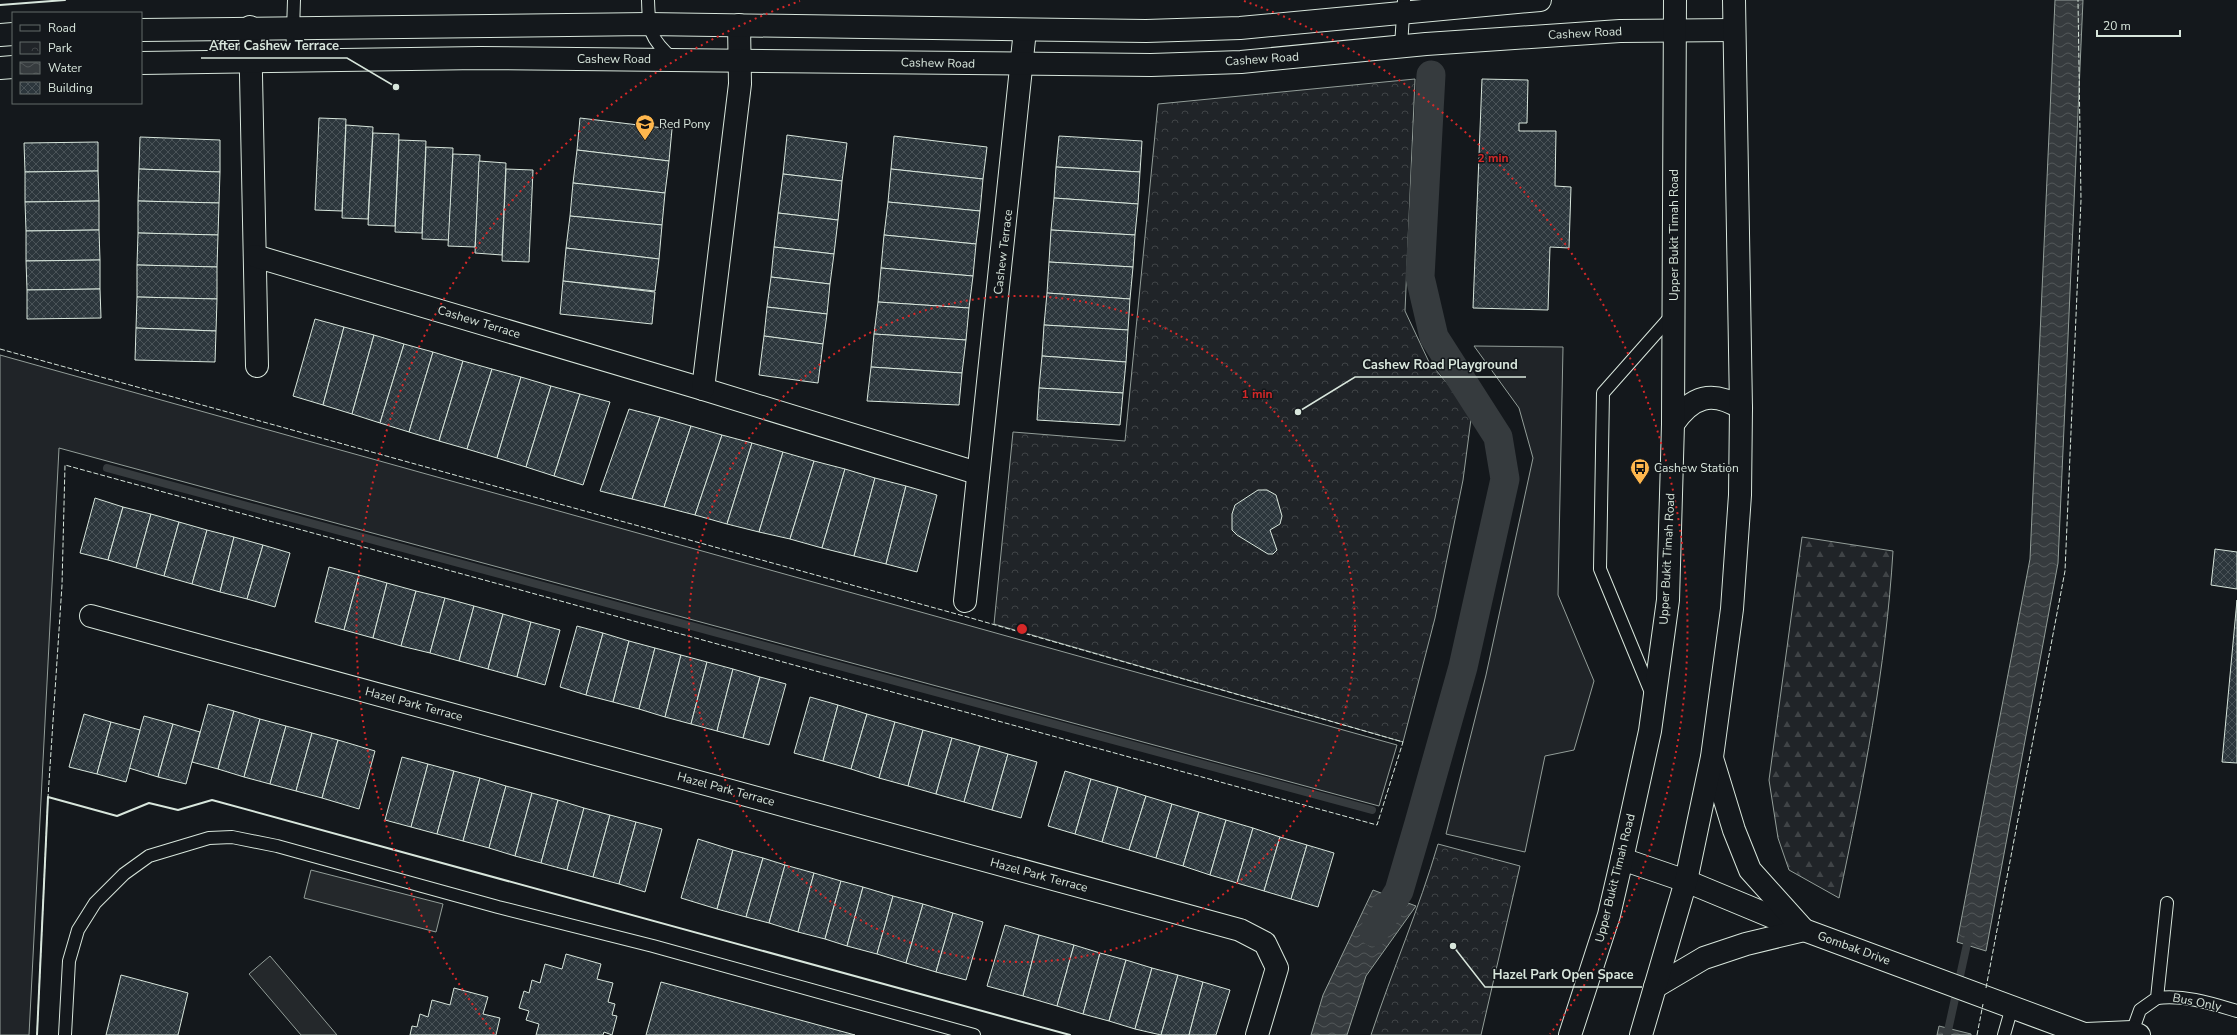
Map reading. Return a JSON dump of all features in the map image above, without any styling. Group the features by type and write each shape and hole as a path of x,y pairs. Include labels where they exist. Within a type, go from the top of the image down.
{"main road":[{"path":"142,30 250,27 648,24 1146,31 1240,28 1404,6 1460,7 1540,0"},
{"name":"Upper Bukit Timah Road","path":"1570,1035 1609,915 1622,859 1650,731 1668,600 1673,424 1675,0"},
{"path":"1641,1035 1686,881 1712,757 1732,609 1740,495 1742,408 1734,0"},
{"path":"703,389 740,84 739,25"},
{"path":"250,27 257,366"},
{"name":"Cashew Terrace","path":"965,601 977,473 1026,30"},
{"name":"Cashew Road","path":"142,63 399,58 739,59 1022,65 1241,62 1401,46 1620,31 1734,30"},
{"path":"0,35 12,34"},
{"path":"0,68 12,67"},
{"name":"Cashew Terrace","path":"255,256 703,389 977,473"},
{"path":"1673,424 1680,414 1698,399 1713,397 1727,399 1742,408"},
{"name":"Hazel Park Terrace","path":"91,616 1240,930 1265,943 1277,968 1257,1035"},
{"path":"1655,987 1704,958 1746,944 1804,930 1750,870 1734,830 1712,757"},
{"name":"Gombak Drive","path":"1622,859 1686,881 1804,930 2087,1035 2134,1034"}],"lane":[{"path":"292,61 294,0"},
{"path":"648,0 648,24 658,46 674,59"},
{"path":"1401,46 1404,6"},
{"path":"1654,700 1600,570 1603,393 1674,314"},
{"path":"65,1035 69,961 78,930 95,902 124,874 149,856 209,838 232,837 277,846 498,907 653,946 974,1035"},
{"path":"2134,1034 2140,1010 2157,998 2167,903"},
{"name":"Bus Only","path":"2157,998 2176,996 2203,1001 2237,1011"},
{"path":"2004,1035 2012,1007"}],"green space":[{"path":"1415,79 1405,311 1429,362 1465,404 1471,419 1463,480 1435,618 1403,742 994,624 1013,432 1125,441 1158,104"},
{"path":"1474,346 1563,347 1558,595 1594,681 1574,750 1545,756 1525,852 1446,834 1486,675 1533,458 1519,408"},
{"path":"0,355 1397,745 1379,806 59,448 29,1035 0,1035"},
{"path":"1802,537 1893,551 1890,595 1879,682 1865,769 1839,898 1789,870 1778,838 1769,780"},
{"path":"1438,844 1520,866 1481,1035 1371,1035 1431,868"}],"shaded area":[{"path":"311,870 443,904 436,932 304,898"},
{"path":"270,956 337,1035 301,1035 249,974"}],"water":[{"path":"2055,0 2083,0 2058,563 1986,951 1957,942 2030,559"},
{"path":"1373,890 1416,906 1366,976 1347,1035 1311,1035 1323,995"},
{"path":"1939,1026 1971,1034 1971,1035 1937,1035"}],"building":[{"path":"1482,79 1528,80 1527,123 1519,123 1519,131 1556,131 1555,186 1571,187 1569,248 1550,247 1548,310 1473,308"},
{"path":"319,118 346,119 342,211 315,210"},
{"path":"580,118 672,129 669,161 577,150"},
{"path":"346,125 373,127 368,219 342,218"},
{"path":"373,133 399,134 395,226 368,225"},
{"path":"787,135 847,143 842,181 783,174"},
{"path":"894,136 987,147 983,179 891,169"},
{"path":"1059,136 1142,141 1140,172 1056,167"},
{"path":"140,137 220,140 220,172 139,169"},
{"path":"399,140 426,141 422,233 395,232"},
{"path":"98,142 98,171 25,172 24,143"},
{"path":"426,147 453,148 449,240 422,239"},
{"path":"577,150 669,161 665,193 573,183"},
{"path":"453,154 480,155 475,247 448,246"},
{"path":"479,161 506,163 502,255 475,253"},
{"path":"1056,167 1140,172 1138,204 1054,198"},
{"path":"139,169 220,172 219,203 138,201"},
{"path":"506,169 533,170 529,262 502,261"},
{"path":"891,169 983,179 980,211 888,202"},
{"path":"98,171 99,201 25,202 25,172"},
{"path":"783,174 842,181 838,220 778,213"},
{"path":"573,183 665,193 662,225 570,216"},
{"path":"1054,198 1138,204 1135,235 1051,230"},
{"path":"99,201 99,230 26,231 25,202"},
{"path":"138,201 219,203 218,235 138,233"},
{"path":"888,202 980,211 976,244 884,235"},
{"path":"778,213 838,220 834,254 774,247"},
{"path":"570,216 662,225 659,259 566,248"},
{"path":"99,230 100,260 26,261 26,231"},
{"path":"1051,230 1135,235 1133,267 1049,262"},
{"path":"138,233 218,235 217,267 137,265"},
{"path":"884,235 976,244 973,276 881,268"},
{"path":"774,247 834,254 830,284 771,277"},
{"path":"566,248 659,259 655,291 563,281"},
{"path":"100,260 100,289 27,290 26,261"},
{"path":"1049,262 1133,267 1130,299 1047,293"},
{"path":"137,265 217,267 217,299 137,297"},
{"path":"881,268 973,276 969,308 878,302"},
{"path":"771,277 830,284 827,314 767,307"},
{"path":"563,281 655,292 652,324 560,314"},
{"path":"100,289 101,318 27,319 27,290"},
{"path":"1047,293 1130,299 1128,330 1044,325"},
{"path":"137,297 217,299 216,331 136,328"},
{"path":"878,302 969,308 966,340 874,334"},
{"path":"767,307 827,314 823,344 764,336"},
{"path":"315,319 344,327 323,405 293,396"},
{"path":"1044,325 1128,330 1126,362 1042,356"},
{"path":"344,327 374,335 352,414 323,405"},
{"path":"136,328 216,331 215,362 135,360"},
{"path":"874,334 966,340 962,373 871,367"},
{"path":"374,335 404,344 380,423 352,414"},
{"path":"764,336 823,344 818,383 759,375"},
{"path":"404,344 433,352 409,432 380,423"},
{"path":"433,352 463,361 439,441 409,432"},
{"path":"1042,356 1126,362 1123,393 1039,388"},
{"path":"463,361 492,369 467,449 439,441"},
{"path":"871,367 962,373 959,405 867,401"},
{"path":"492,369 521,377 497,458 467,449"},
{"path":"521,377 551,386 526,467 497,458"},
{"path":"551,386 580,394 554,476 526,467"},
{"path":"1039,388 1123,393 1120,425 1037,420"},
{"path":"580,394 610,402 583,485 554,476"},
{"path":"629,409 660,417 632,499 600,491"},
{"path":"660,417 691,426 664,507 632,499"},
{"path":"691,426 722,435 695,515 664,507"},
{"path":"722,435 752,443 727,524 695,515"},
{"path":"752,443 783,452 759,532 727,524"},
{"path":"783,452 814,461 790,539 759,532"},
{"path":"814,461 845,469 822,548 790,539"},
{"path":"845,469 875,478 854,556 822,548"},
{"path":"875,478 906,486 886,564 854,556"},
{"path":"906,486 937,495 917,572 886,564"},
{"path":"1258,490 1267,490 1276,495 1282,516 1280,524 1270,530 1277,550 1273,554 1268,554 1237,535 1232,530 1232,514 1235,505"},
{"path":"95,498 123,507 108,560 80,553"},
{"path":"123,507 151,514 136,568 108,560"},
{"path":"151,514 179,522 164,576 136,568"},
{"path":"179,522 207,530 192,584 164,576"},
{"path":"207,530 234,537 220,592 192,584"},
{"path":"234,537 263,545 247,599 220,592"},
{"path":"263,545 290,553 275,607 247,599"},
{"path":"2215,549 2237,552 2237,589 2211,585"},
{"path":"329,567 359,575 344,630 315,622"},
{"path":"359,575 387,583 373,638 344,630"},
{"path":"387,583 416,591 401,646 373,638"},
{"path":"416,591 445,598 430,653 401,646"},
{"path":"445,598 474,606 459,661 430,653"},
{"path":"2237,600 2237,763 2222,762"},
{"path":"474,606 503,614 488,669 459,661"},
{"path":"503,614 531,622 517,677 488,669"},
{"path":"531,622 560,630 545,685 517,677"},
{"path":"577,626 603,633 586,695 560,687"},
{"path":"603,633 629,641 613,702 586,695"},
{"path":"629,641 655,648 639,709 613,702"},
{"path":"655,648 681,655 665,717 639,709"},
{"path":"681,655 707,662 691,724 665,717"},
{"path":"707,662 733,669 717,731 691,724"},
{"path":"733,669 760,677 743,738 717,731"},
{"path":"760,677 786,684 769,745 743,738"},
{"path":"810,697 838,705 823,761 794,753"},
{"path":"208,704 234,711 218,769 192,762"},
{"path":"838,705 867,714 851,769 823,761"},
{"path":"234,711 260,719 244,777 218,769"},
{"path":"84,714 111,722 97,774 69,767"},
{"path":"867,714 895,722 879,778 851,769"},
{"path":"144,716 173,724 158,777 129,768"},
{"path":"260,719 286,726 270,784 244,777"},
{"path":"111,722 140,730 126,782 97,774"},
{"path":"895,722 923,730 908,786 879,778"},
{"path":"173,724 200,732 186,784 158,777"},
{"path":"286,726 312,733 296,791 270,784"},
{"path":"923,730 952,738 936,794 908,786"},
{"path":"312,733 338,740 322,798 296,791"},
{"path":"952,738 980,746 964,802 936,794"},
{"path":"338,740 375,751 359,809 322,798"},
{"path":"980,746 1008,754 992,810 964,802"},
{"path":"1008,754 1037,762 1021,818 992,810"},
{"path":"402,757 428,764 411,827 385,820"},
{"path":"428,764 454,771 437,834 411,827"},
{"path":"454,771 480,778 463,841 437,834"},
{"path":"1065,771 1091,779 1075,834 1048,826"},
{"path":"480,778 506,786 489,848 463,841"},
{"path":"1091,779 1118,787 1102,842 1075,834"},
{"path":"506,786 532,793 515,856 489,848"},
{"path":"1118,787 1146,796 1129,850 1102,842"},
{"path":"532,793 558,800 541,863 515,856"},
{"path":"1146,796 1172,804 1156,858 1129,850"},
{"path":"558,800 584,808 567,870 541,863"},
{"path":"1172,804 1199,812 1183,866 1156,858"},
{"path":"584,808 610,815 593,877 567,870"},
{"path":"1199,812 1226,820 1210,875 1183,866"},
{"path":"610,815 636,822 619,884 593,877"},
{"path":"1226,820 1253,828 1237,883 1210,875"},
{"path":"636,822 662,829 645,892 619,884"},
{"path":"1253,828 1280,837 1264,891 1237,883"},
{"path":"1280,837 1307,845 1291,899 1264,891"},
{"path":"698,839 733,850 717,909 681,898"},
{"path":"1307,845 1334,853 1318,907 1291,899"},
{"path":"733,850 763,858 746,917 717,909"},
{"path":"763,858 785,865 769,923 746,917"},
{"path":"785,865 814,873 798,932 769,923"},
{"path":"814,873 841,881 825,939 798,932"},
{"path":"841,881 863,887 847,946 825,939"},
{"path":"863,887 893,896 877,954 847,946"},
{"path":"893,896 923,904 906,963 877,954"},
{"path":"923,904 953,913 936,972 906,963"},
{"path":"953,913 983,922 966,980 936,972"},
{"path":"1005,925 1039,935 1023,996 987,986"},
{"path":"1039,935 1074,945 1057,1006 1023,996"},
{"path":"1074,945 1100,953 1083,1014 1057,1006"},
{"path":"1100,953 1126,960 1109,1021 1083,1014"},
{"path":"566,954 601,964 597,979 613,983 608,1002 615,1004 612,1015 617,1016 612,1035 604,1032 603,1035 536,1035 539,1024 526,1020 529,1011 519,1008 524,991 529,993 532,980 540,983 545,964 562,969"},
{"path":"1126,960 1152,968 1135,1029 1109,1021"},
{"path":"1152,968 1178,975 1161,1035 1135,1029"},
{"path":"121,975 188,993 178,1035 106,1035"},
{"path":"1178,975 1203,982 1189,1035 1161,1035"},
{"path":"661,982 855,1035 646,1035"},
{"path":"1203,982 1230,990 1216,1035 1189,1035"},
{"path":"454,988 488,997 483,1014 500,1018 496,1035 410,1035 412,1026 417,1027 420,1014 428,1017 432,1000 450,1005"}],"waterway":[{"path":"1374,932 1399,891 1419,823 1463,667 1505,479 1498,437 1434,337 1420,277 1431,75"},
{"path":"107,468 1372,810"},
{"path":"1947,1035 1969,935"}],"fence":[{"path":"1986,988 2065,571 2081,200 2078,0"},
{"path":"0,349 971,618 1403,742 1377,825 65,465 62,585 48,797 37,1035"},
{"path":"1977,1035 1983,1004"}],"wall":[{"path":"0,5 65,0"},
{"path":"37,1035 48,797 117,816 149,803 178,810 212,800 1070,1035"}],"place":[{"name":"After Cashew Terrace","path":"396,87"},
{"name":"Red Pony","path":"645,141"},
{"name":"Cashew Road Playground","path":"1298,412"},
{"name":"Cashew Station","path":"1640,485"},
{"name":"Hazel Park Open Space","path":"1453,946"}]}
